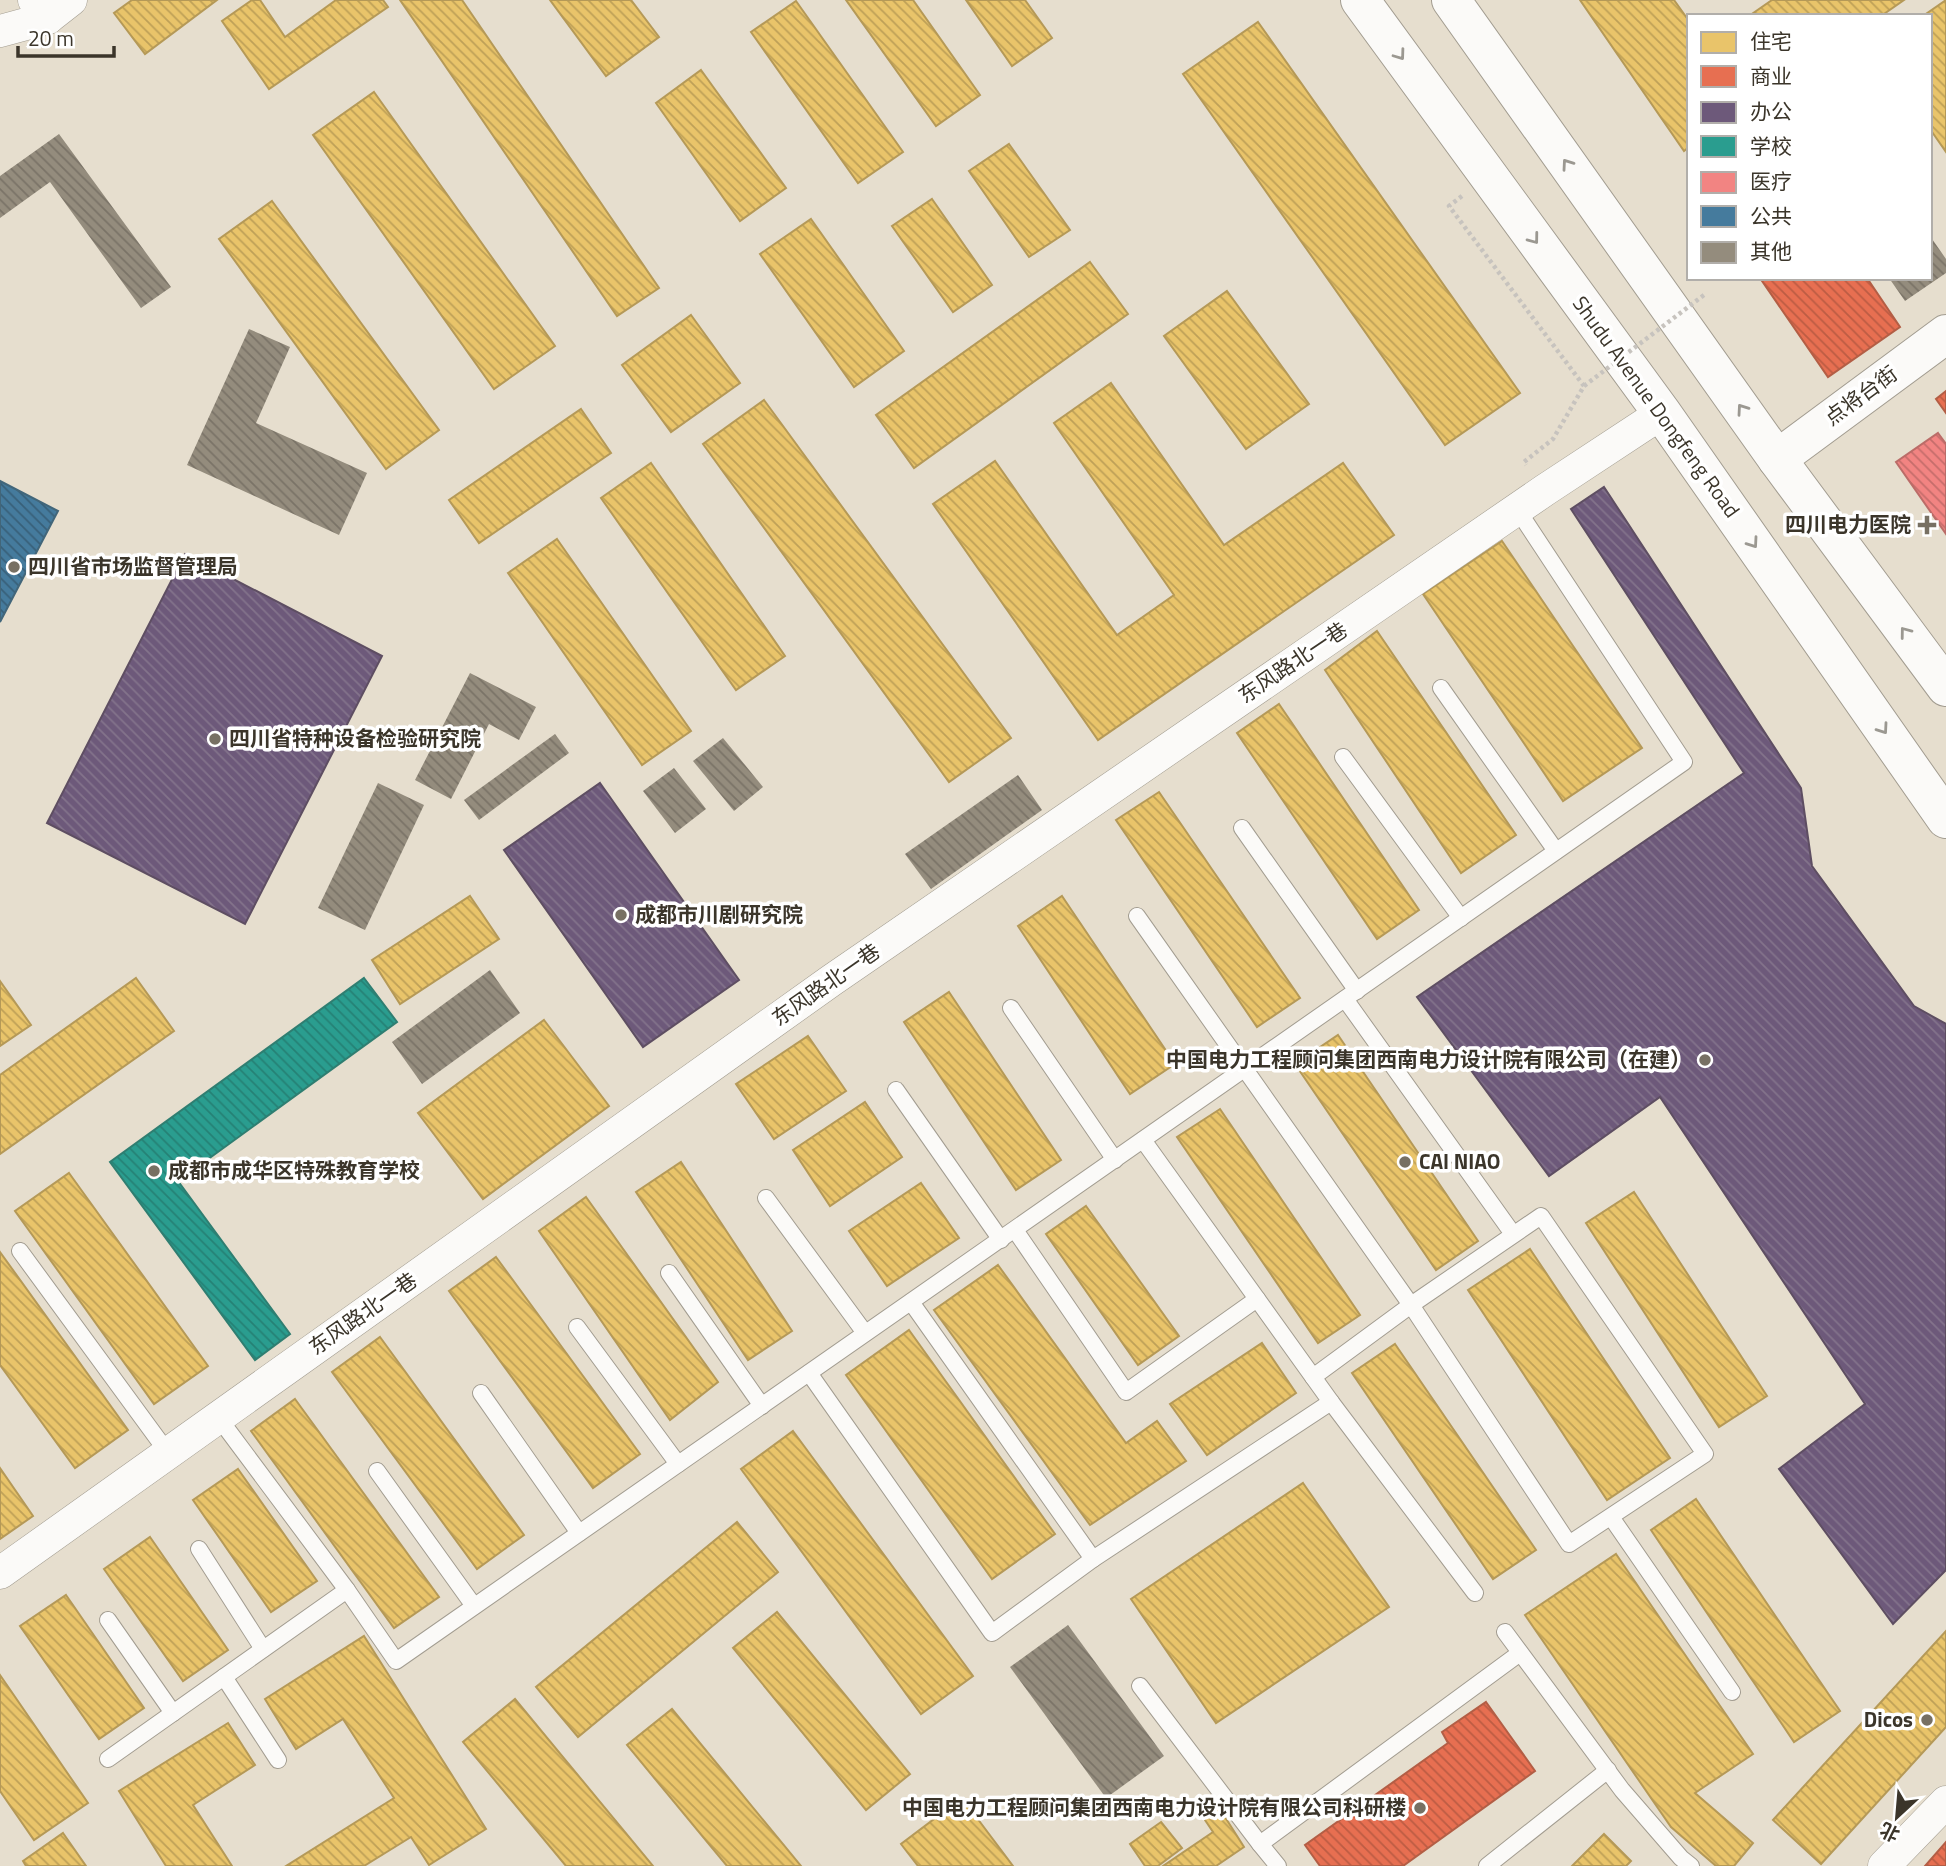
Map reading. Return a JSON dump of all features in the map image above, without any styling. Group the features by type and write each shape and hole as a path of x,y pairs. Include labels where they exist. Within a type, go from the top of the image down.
{"main road":[{"name":"Shudu Avenue Dongfeng Road","path":"1360,0 1662,413 1946,819"},
{"path":"1451,0 1777,459 1946,687"},
{"name":"点将台街","path":"1777,459 1946,334"}],"street":[{"path":"0,31 51,6"},
{"name":"东风路北一巷","path":"0,1573 832,980 1517,509 1662,413"},
{"path":"1884,1866 1946,1801"}],"lane":[{"path":"218,1417 347,1590 396,1661 1016,1230 1684,762 1517,509"},
{"path":"1441,688 1556,851"},
{"path":"1343,757 1461,918"},
{"path":"1242,828 1513,1234"},
{"path":"1137,916 1411,1305 1569,1544 1704,1454 1541,1216 1411,1305 1313,1377"},
{"path":"1010,1008 1115,1160"},
{"path":"896,1090 1001,1240"},
{"path":"1143,1140 1331,1402 1475,1592"},
{"path":"766,1198 865,1333"},
{"path":"1016,1230 1126,1392 1257,1299"},
{"path":"20,1251 168,1453"},
{"path":"669,1273 762,1406"},
{"path":"911,1302 1093,1559"},
{"path":"576,1327 678,1464"},
{"path":"809,1373 992,1633 1093,1559 1331,1402"},
{"path":"481,1393 579,1533"},
{"path":"377,1471 474,1606"},
{"path":"1611,1517 1732,1692"},
{"path":"199,1549 264,1649"},
{"path":"108,1759 347,1590"},
{"path":"108,1620 173,1713"},
{"path":"1505,1632 1608,1770 1681,1858 1691,1866"},
{"path":"1260,1844 1520,1653"},
{"path":"224,1677 278,1760"},
{"path":"1140,1686 1278,1866"},
{"path":"1487,1866 1608,1770"}],"path":[{"path":"1468,230 1584,386"},
{"path":"1524,462 1553,439 1584,386 1703,295"}],"building: 住宅":[{"path":"132,0 217,0 145,54 114,13"},
{"path":"252,0 260,0 285,37 336,0 383,0 388,7 269,89 222,21"},
{"path":"400,0 462,0 659,288 617,316"},
{"path":"550,0 631,0 659,37 606,76"},
{"path":"846,0 913,0 980,95 936,126"},
{"path":"966,0 1025,0 1052,38 1012,66"},
{"path":"1580,0 1674,0 1687,18 1687,149 1684,151"},
{"path":"1772,0 1904,0 1884,14 1752,14"},
{"path":"1946,0 1946,152 1932,132 1932,14 1926,14"},
{"path":"796,1 903,152 858,183 751,32"},
{"path":"1258,22 1520,393 1445,445 1183,74"},
{"path":"701,70 786,188 740,221 656,103"},
{"path":"374,92 555,346 494,389 313,135"},
{"path":"1009,144 1070,230 1029,257 969,171"},
{"path":"932,199 992,285 953,312 892,226"},
{"path":"272,201 439,430 386,469 219,239"},
{"path":"811,219 904,351 854,387 760,254"},
{"path":"1090,262 1128,314 914,468 876,415"},
{"path":"1227,291 1309,404 1246,449 1164,336"},
{"path":"691,315 740,383 671,432 622,365"},
{"path":"1111,383 1224,545 1343,463 1394,535 1098,740 933,504 995,461 1117,635 1174,595 1054,423"},
{"path":"764,400 1011,738 949,782 703,444"},
{"path":"581,409 611,453 479,543 449,500"},
{"path":"651,463 785,656 736,690 601,498"},
{"path":"557,539 691,731 642,765 508,573"},
{"path":"1502,541 1642,748 1563,801 1423,594"},
{"path":"1377,631 1516,835 1461,873 1325,670"},
{"path":"1279,704 1419,910 1377,939 1237,733"},
{"path":"1159,792 1300,998 1257,1027 1116,820"},
{"path":"470,896 499,939 400,1004 372,960"},
{"path":"1062,896 1175,1064 1130,1094 1018,926"},
{"path":"136,978 174,1031 0,1154 0,1075"},
{"path":"0,981 31,1025 0,1046"},
{"path":"949,992 1061,1160 1016,1190 904,1022"},
{"path":"544,1020 609,1106 483,1199 418,1113"},
{"path":"1338,1035 1478,1241 1436,1270 1295,1064"},
{"path":"808,1036 846,1091 774,1139 736,1084"},
{"path":"865,1102 902,1157 830,1206 793,1150"},
{"path":"1220,1109 1360,1315 1318,1343 1177,1137"},
{"path":"681,1162 792,1331 748,1360 636,1192"},
{"path":"69,1173 208,1366 154,1404 15,1211"},
{"path":"921,1183 959,1238 887,1286 849,1231"},
{"path":"1634,1192 1767,1396 1719,1427 1586,1223"},
{"path":"586,1197 718,1382 670,1420 539,1231"},
{"path":"1086,1206 1179,1336 1138,1365 1046,1234"},
{"path":"1530,1249 1670,1458 1607,1500 1468,1290"},
{"path":"0,1252 128,1430 75,1468 0,1365"},
{"path":"496,1257 640,1454 593,1488 449,1291"},
{"path":"998,1265 1126,1443 1157,1421 1186,1461 1090,1525 934,1310"},
{"path":"909,1330 1055,1534 992,1579 846,1375"},
{"path":"380,1337 524,1535 477,1569 332,1372"},
{"path":"1262,1343 1296,1393 1207,1455 1170,1404"},
{"path":"1395,1344 1536,1550 1493,1579 1352,1373"},
{"path":"295,1399 439,1597 394,1628 251,1431"},
{"path":"793,1431 973,1676 921,1714 741,1469"},
{"path":"0,1468 33,1516 0,1539"},
{"path":"238,1469 317,1581 271,1612 193,1500"},
{"path":"1303,1483 1389,1607 1216,1723 1131,1599"},
{"path":"1696,1499 1840,1711 1794,1742 1651,1530"},
{"path":"737,1522 778,1572 578,1737 536,1687"},
{"path":"150,1537 228,1650 183,1681 104,1569"},
{"path":"1616,1554 1753,1754 1695,1793 1753,1843 1734,1866 1716,1866 1671,1827 1525,1615"},
{"path":"66,1595 144,1708 99,1739 20,1626"},
{"path":"777,1612 910,1774 866,1810 733,1648"},
{"path":"1946,1631 1946,1727 1821,1864 1773,1820"},
{"path":"364,1636 486,1829 429,1865 411,1837 364,1866 286,1866 394,1798 343,1719 296,1749 265,1699"},
{"path":"0,1675 88,1803 34,1840 0,1791"},
{"path":"515,1699 653,1866 566,1866 463,1742"},
{"path":"672,1709 801,1866 727,1866 627,1745"},
{"path":"228,1723 255,1765 193,1805 232,1866 166,1866 119,1791"},
{"path":"1211,1795 1244,1847 1216,1866 1163,1866 1213,1832 1195,1805"},
{"path":"962,1798 1013,1866 918,1866 901,1844"},
{"path":"1161,1822 1182,1848 1158,1866 1145,1866 1130,1844"},
{"path":"63,1833 86,1866 26,1866 23,1861"},
{"path":"1604,1834 1631,1861 1626,1866 1572,1866"}],"building: 商业":[{"path":"1761,280 1868,280 1900,327 1828,377"},
{"path":"1946,391 1946,413 1936,399"},
{"name":"中国电力工程顾问集团西南电力设计院有限公司科研楼","path":"1486,1702 1535,1771 1403,1866 1320,1866 1305,1845 1448,1743 1442,1732"},
{"path":"1946,1842 1946,1866 1925,1866"}],"building: 办公":[{"name":"中国电力工程顾问集团西南电力设计院有限公司（在建）","path":"1604,487 1801,788 1812,866 1914,1006 1946,1024 1946,1570 1893,1624 1779,1469 1865,1404 1660,1097 1549,1176 1417,997 1744,773 1571,509"},
{"name":"四川省特种设备检验研究院","path":"185,554 382,656 245,924 47,823"},
{"name":"成都市川剧研究院","path":"600,783 739,980 643,1047 504,850"}],"building: 学校":[{"name":"成都市成华区特殊教育学校","path":"364,978 397,1022 178,1181 290,1334 255,1360 110,1162"}],"building: 医疗":[{"path":"1938,433 1946,444 1946,534 1896,462"}],"building: 公共":[{"name":"四川省市场监督管理局","path":"0,481 58,511 0,622"}],"building: 其他":[{"path":"59,134 171,287 141,308 50,182 0,218 0,176"},
{"path":"1932,239 1946,259 1946,273 1905,301 1890,280 1932,280"},
{"path":"249,329 290,347 256,423 367,473 339,535 187,465"},
{"path":"470,673 536,707 519,740 489,724 451,799 415,780"},
{"path":"555,734 569,753 479,820 464,800"},
{"path":"723,738 763,787 734,811 693,761"},
{"path":"674,768 706,809 675,833 643,791"},
{"path":"1018,775 1042,810 931,889 905,854"},
{"path":"378,783 424,805 365,930 318,908"},
{"path":"490,970 520,1013 422,1084 392,1042"},
{"path":"1068,1625 1164,1756 1106,1798 1010,1667"}],"place":[{"name":"四川电力医院","path":"1927,525"},
{"name":"四川省市场监督管理局","path":"14,567"},
{"name":"四川省特种设备检验研究院","path":"215,739"},
{"name":"成都市川剧研究院","path":"621,915"},
{"name":"中国电力工程顾问集团西南电力设计院有限公司（在建）","path":"1705,1060"},
{"name":"CAI NIAO","path":"1405,1162"},
{"name":"成都市成华区特殊教育学校","path":"154,1171"},
{"name":"Dicos","path":"1927,1720"},
{"name":"中国电力工程顾问集团西南电力设计院有限公司科研楼","path":"1420,1808"}]}
